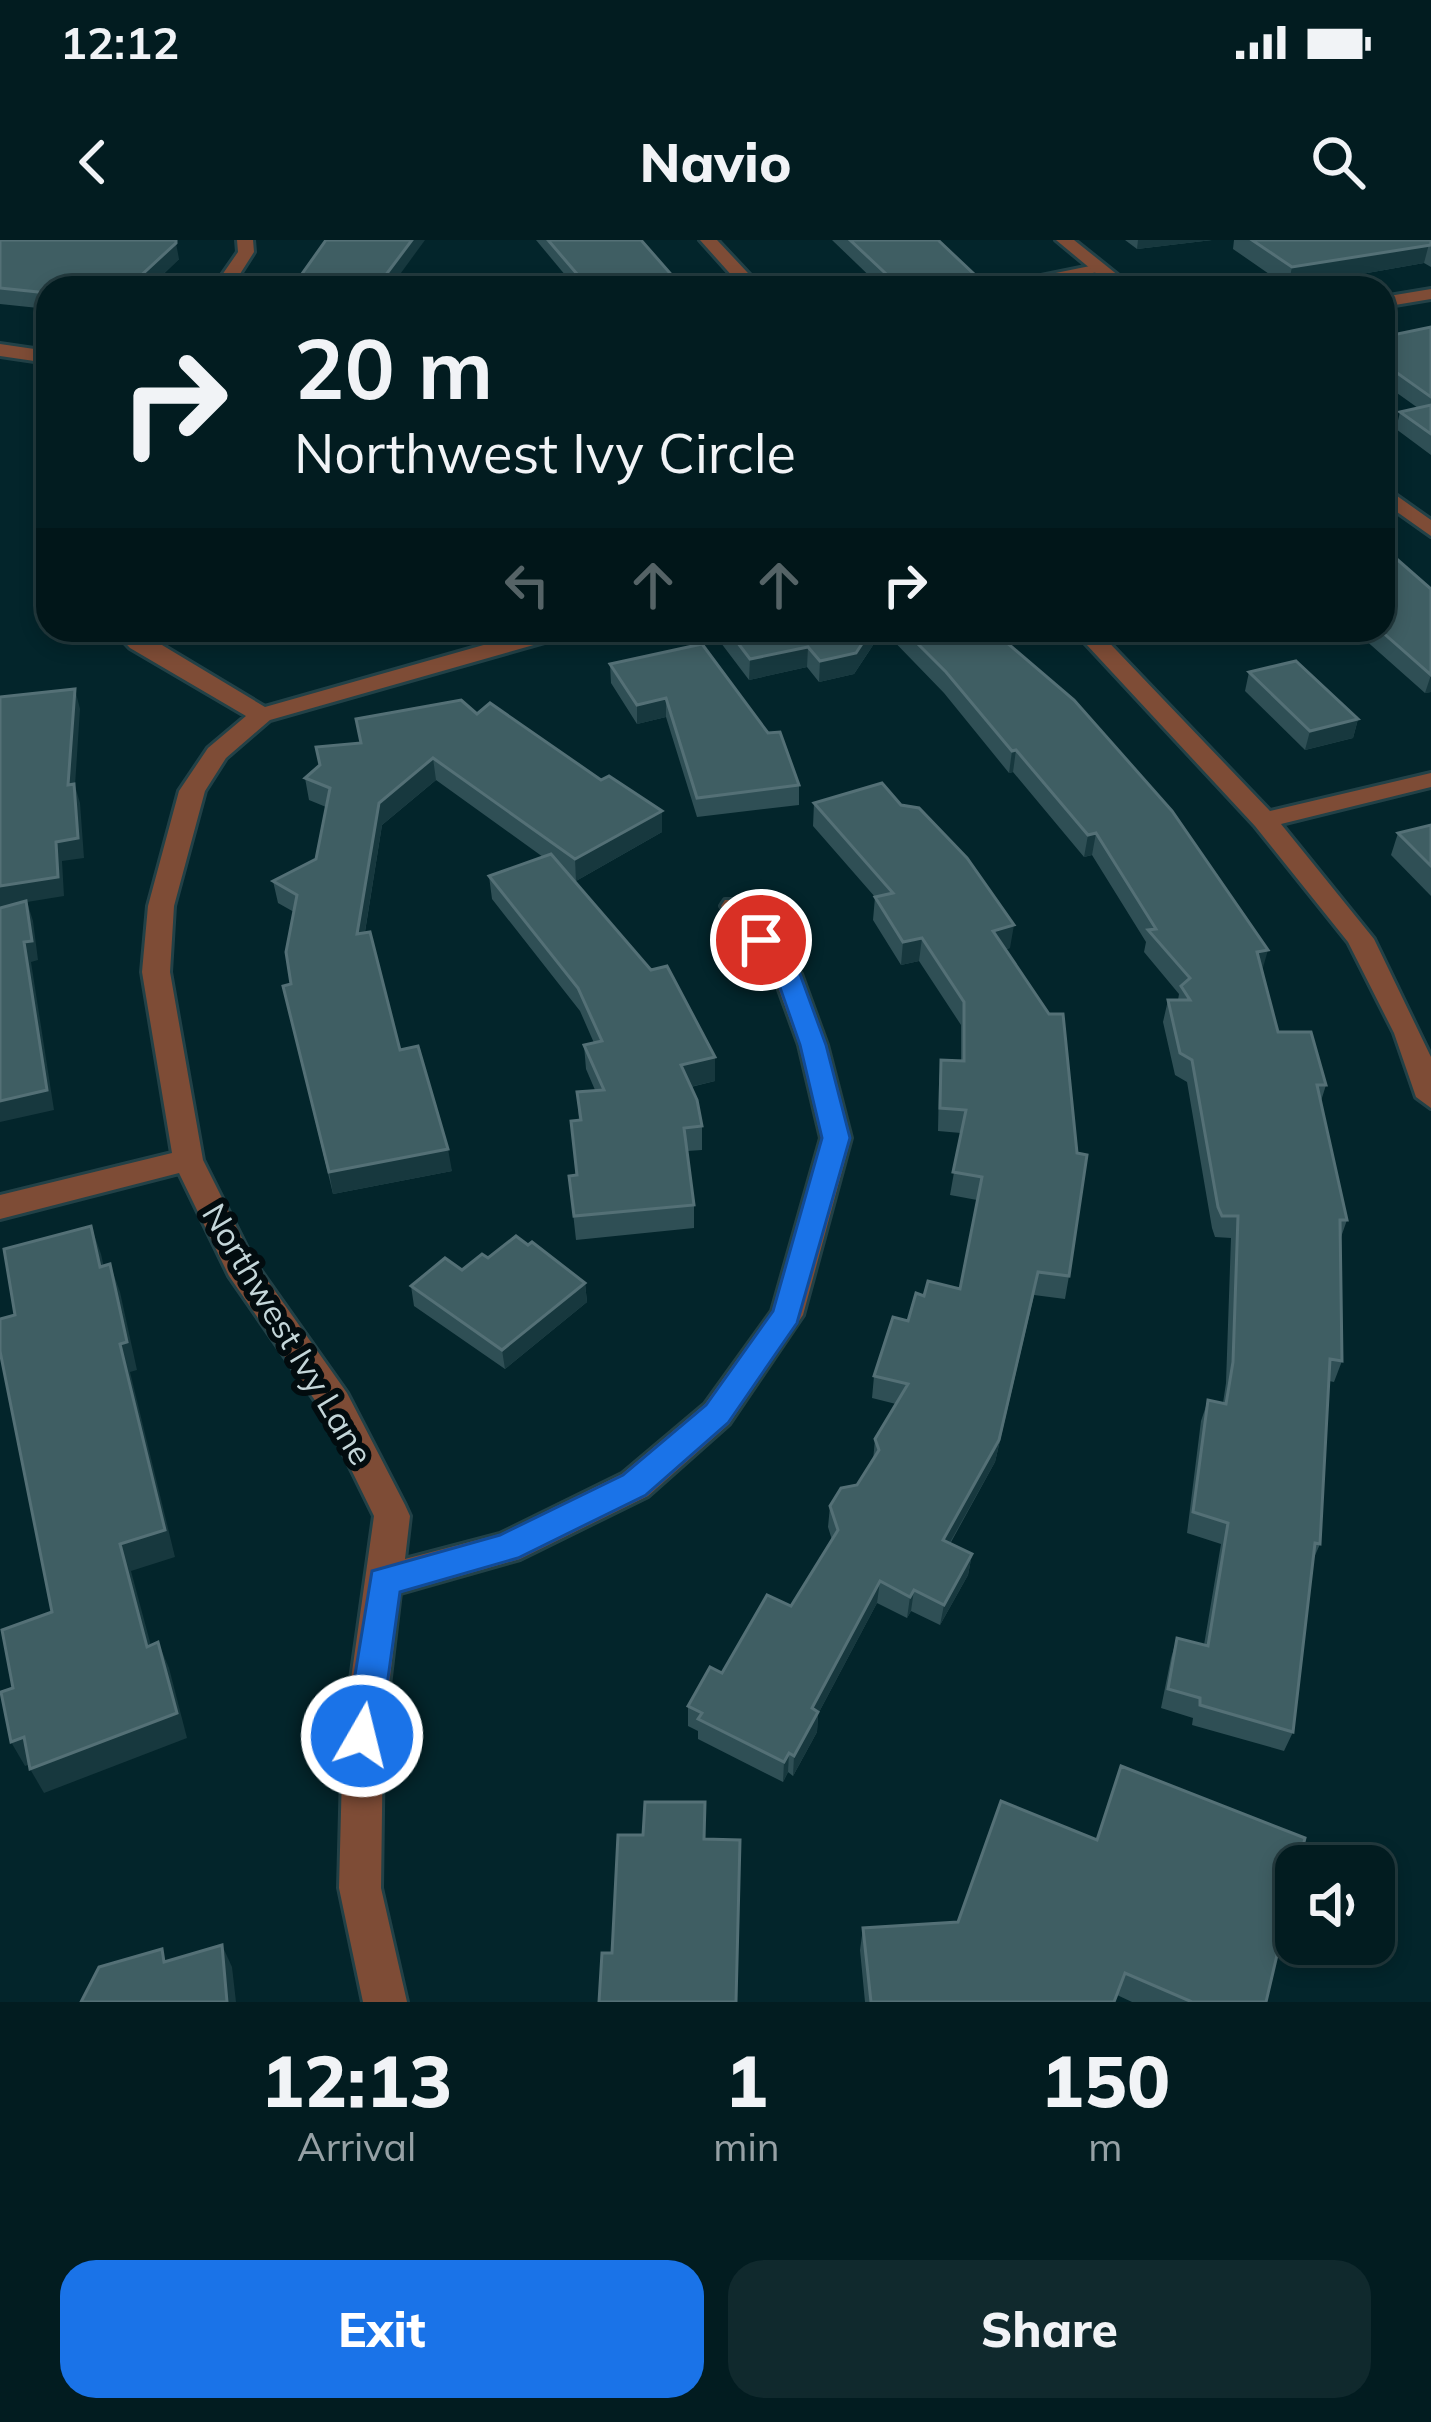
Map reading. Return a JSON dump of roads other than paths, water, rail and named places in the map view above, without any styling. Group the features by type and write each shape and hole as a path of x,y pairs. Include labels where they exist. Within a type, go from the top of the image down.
{"street":[{"path":"230,276 246,253 245,240"},
{"path":"708,240 742,276"},
{"path":"1064,240 1110,276"},
{"path":"1395,300 1431,294"},
{"path":"0,350 36,355"},
{"path":"1395,501 1430,528"},
{"path":"143,642 262,715 519,642"},
{"path":"1095,642 1264,820 1360,939 1408,1033 1431,1096"},
{"name":"Northwest Ivy Lane","path":"262,715 218,753 191,791 161,906 155,972 188,1160 240,1268 334,1403 392,1516 362,1736 359,1888 385,2002"},
{"path":"1264,820 1431,780"},
{"path":"384,1581 507,1548 635,1485 717,1414 787,1315 836,1138 813,1045 788,974 734,906"},
{"path":"0,1207 188,1160"}],"lane":[{"path":"1055,276 1100,268"}]}
